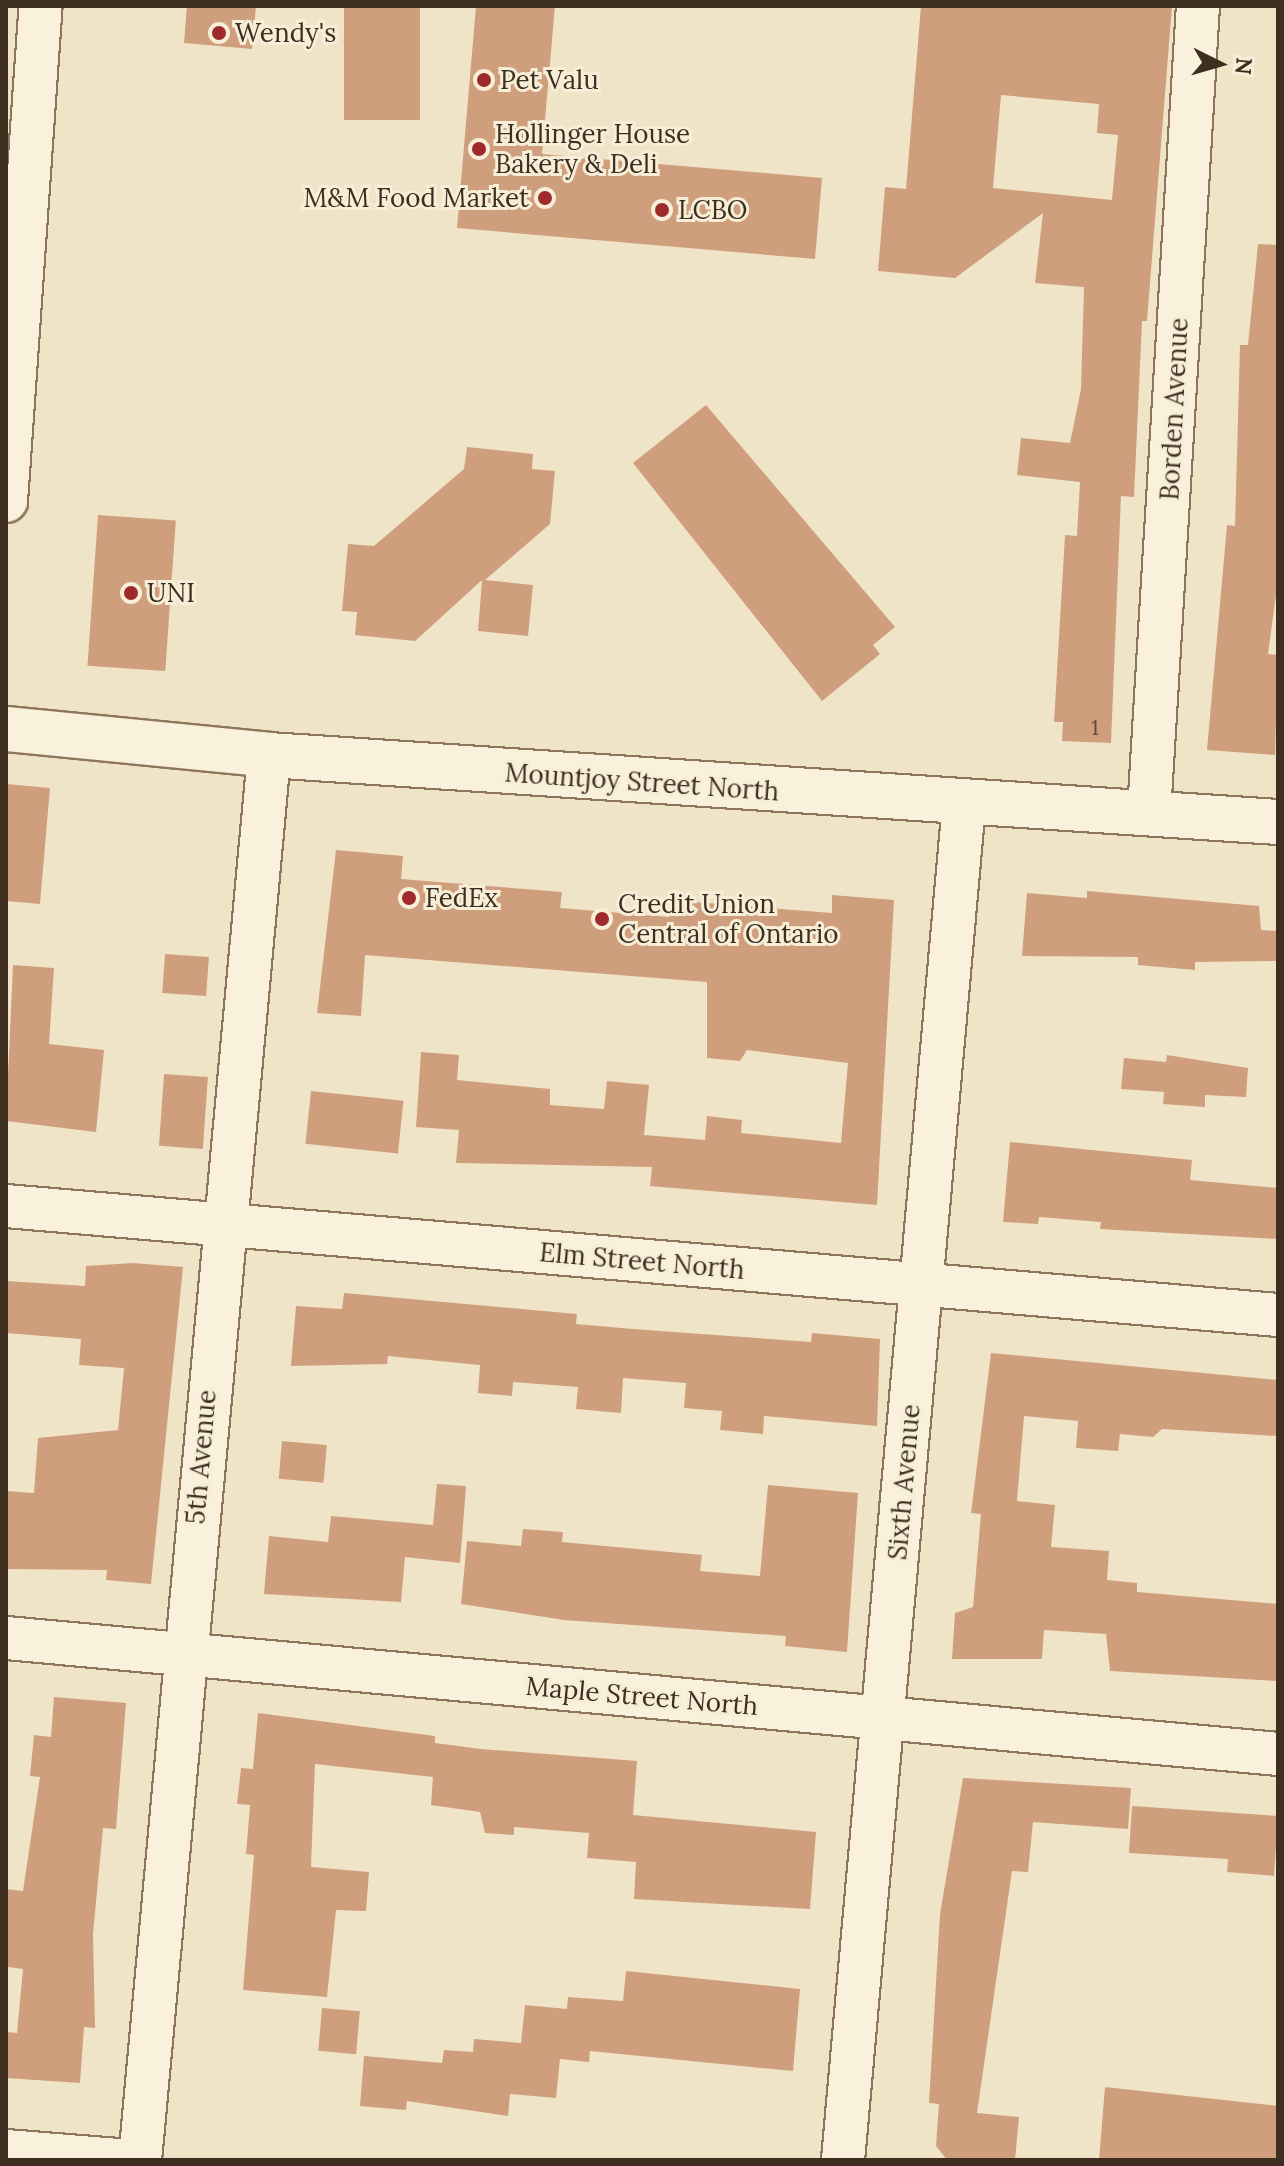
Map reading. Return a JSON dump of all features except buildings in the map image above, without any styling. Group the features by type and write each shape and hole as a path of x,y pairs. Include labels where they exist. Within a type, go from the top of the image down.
{"street":[{"path":"6,501 41,6"},
{"name":"Borden Avenue","path":"1149,813 1198,6"},
{"name":"Mountjoy Street North","path":"6,729 269,755 964,805 1278,822"},
{"name":"5th Avenue","path":"140,2160 222,1225 269,755"},
{"name":"Sixth Avenue","path":"843,2160 964,805"},
{"name":"Elm Street North","path":"6,1206 1278,1315"},
{"name":"Maple Street North","path":"6,1638 1278,1754"},
{"path":"6,2151 119,2160"}],"place":[{"name":"Wendy's","path":"219,33"},
{"name":"Pet Valu","path":"484,80"},
{"name":"Hollinger House Bakery & Deli","path":"479,149"},
{"name":"M&M Food Market","path":"545,198"},
{"name":"LCBO","path":"662,210"},
{"name":"UNI","path":"131,593"},
{"name":"FedEx","path":"409,898"},
{"name":"Credit Union Central of Ontario","path":"602,919"}]}
